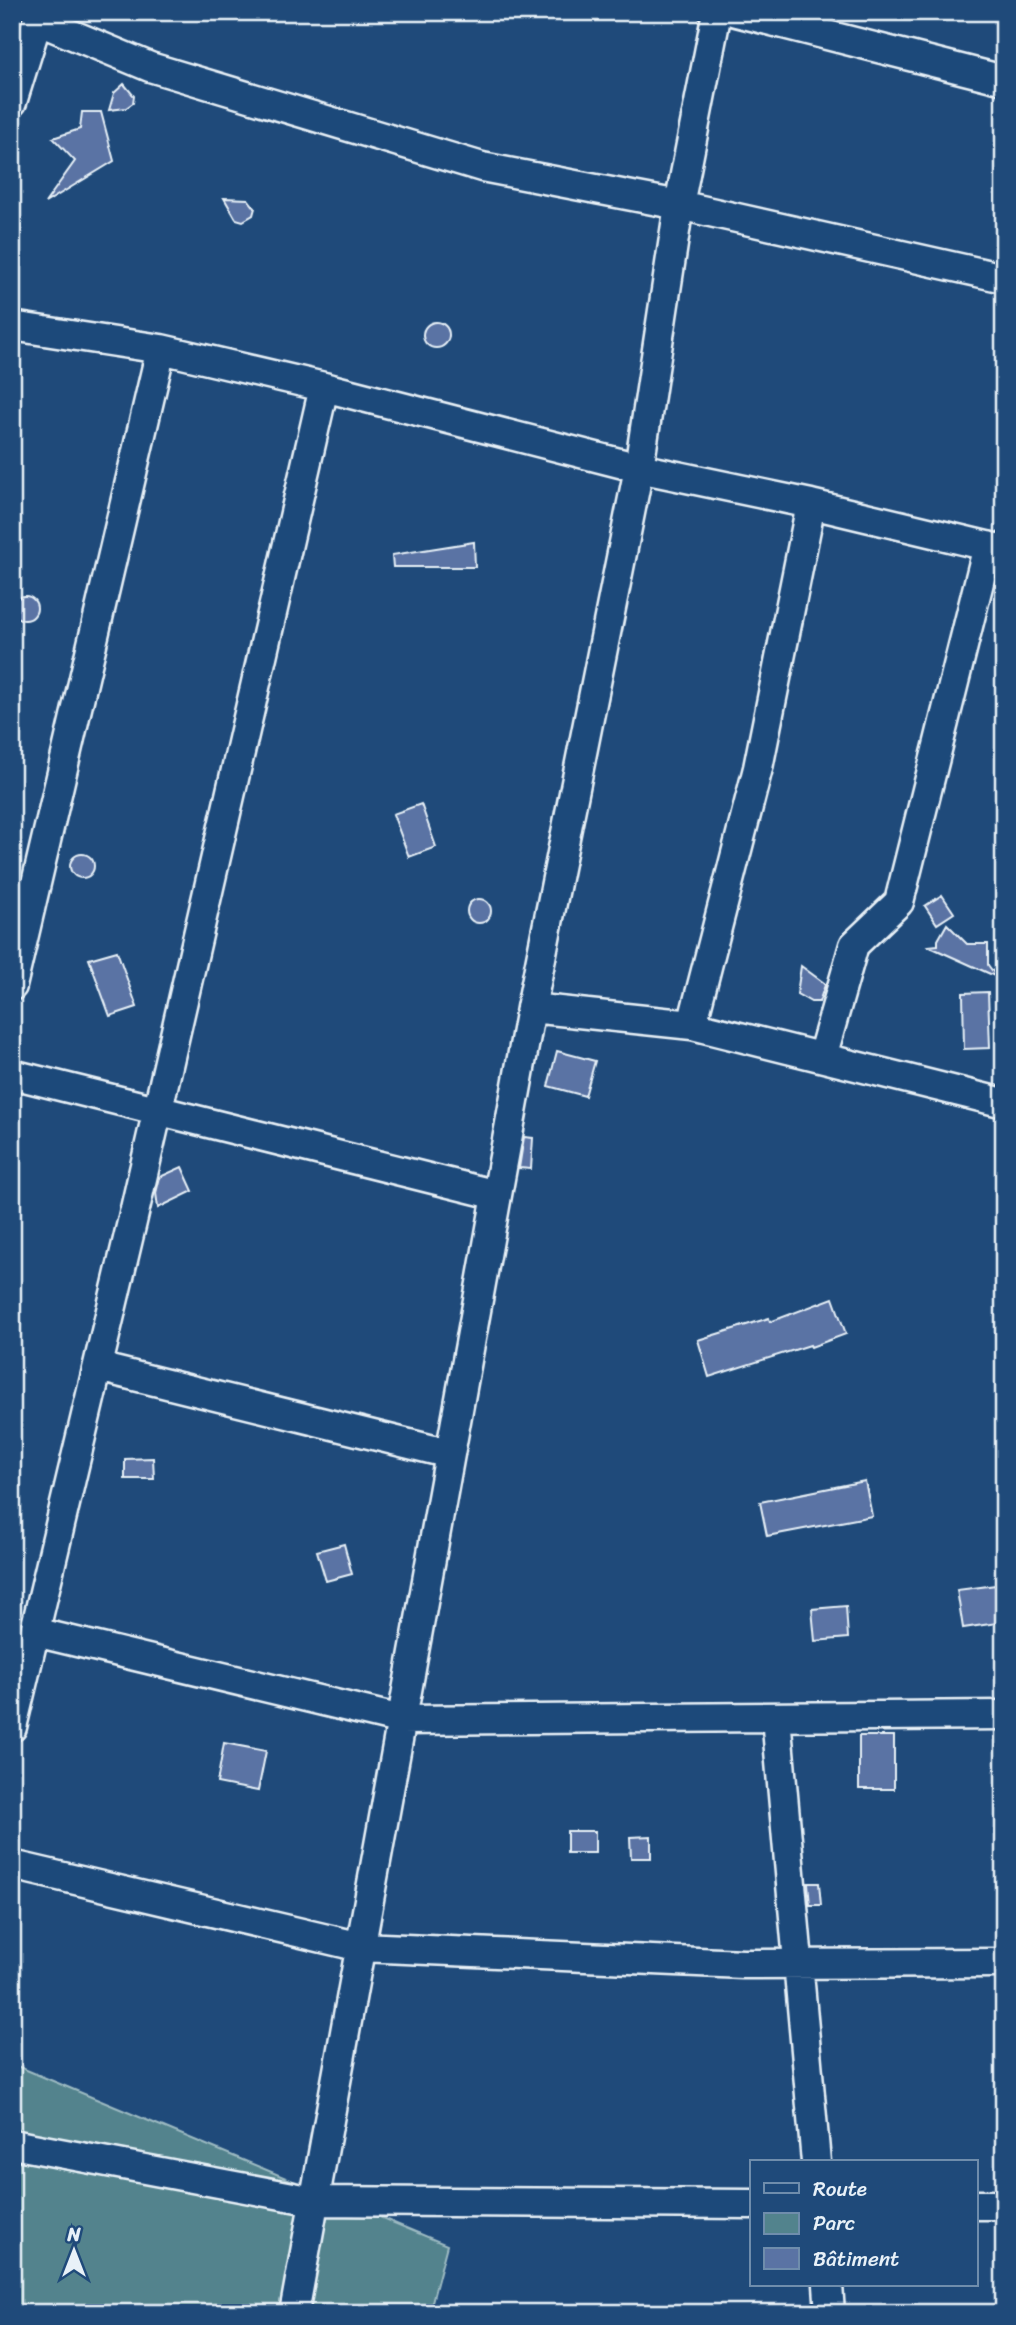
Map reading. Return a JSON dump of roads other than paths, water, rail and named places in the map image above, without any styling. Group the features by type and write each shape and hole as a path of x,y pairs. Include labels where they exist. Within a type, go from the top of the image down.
{"street":[{"path":"294,2313 531,1008 639,468 679,205 717,12"},
{"path":"736,12 1004,80"},
{"path":"12,102 39,17 150,67 482,167 679,205 1004,278"},
{"path":"12,326 161,349 324,387 639,468 811,504 996,548 899,902 854,945 821,1057"},
{"path":"12,986 161,349"},
{"path":"12,1727 158,1111 324,387"},
{"path":"692,1025 758,768 811,504"},
{"path":"531,1008 692,1025 1004,1103"},
{"path":"12,1074 497,1195"},
{"path":"98,1367 450,1454"},
{"path":"35,1632 402,1720 1004,1715"},
{"path":"776,1717 817,2160"},
{"path":"12,1865 361,1947 729,1963 1004,1964"},
{"path":"12,2144 314,2201 750,2203"},
{"path":"978,2204 1004,2205"},
{"path":"828,2286 830,2313"}]}
